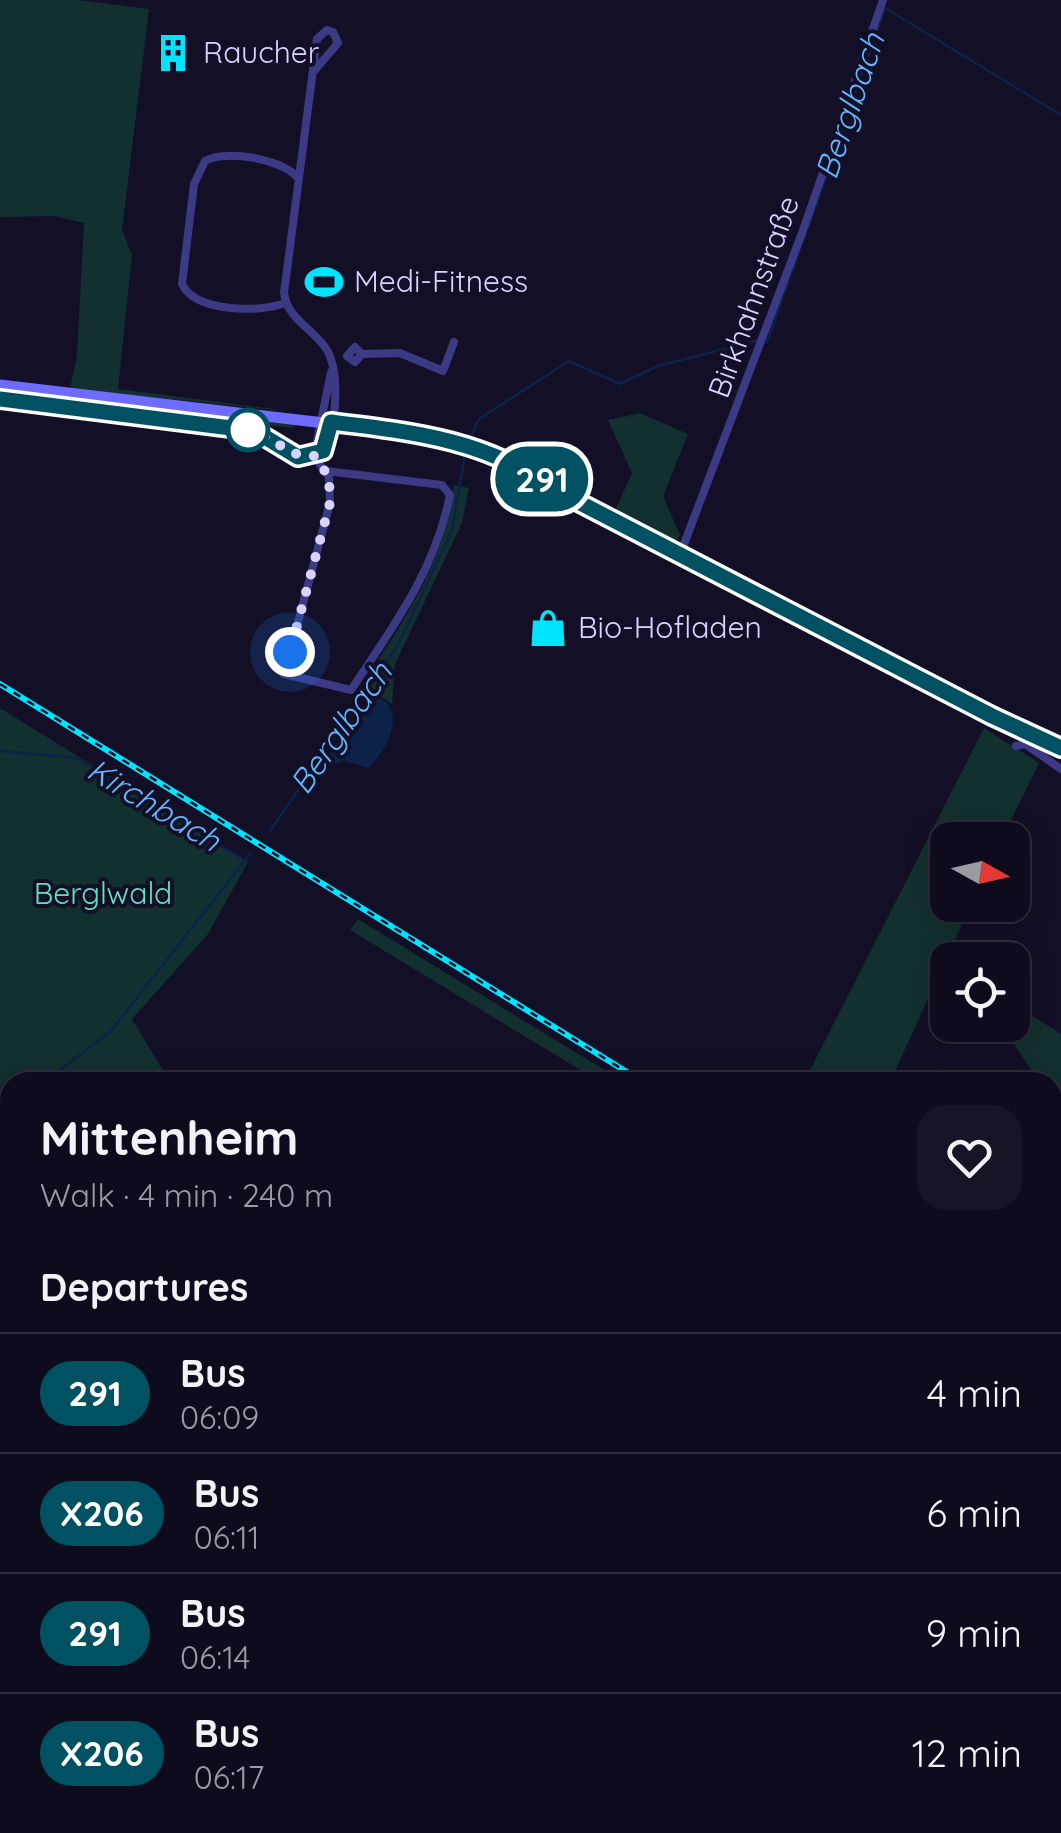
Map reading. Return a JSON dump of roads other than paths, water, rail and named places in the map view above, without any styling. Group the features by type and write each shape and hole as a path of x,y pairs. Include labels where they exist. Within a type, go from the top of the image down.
{"main road":[{"path":"0,385 466,442 992,716 1061,748"}],"street":[{"name":"Birkhahnstraße","path":"681,552 802,233 884,0"},
{"path":"314,456 326,422 332,366 325,347 285,303 297,177 317,40 321,33 333,32 338,44 315,70"},
{"path":"285,303 268,310 202,302 188,295 182,284 194,184 204,161 217,156 278,164 297,177"},
{"path":"332,366 349,359 352,348 362,354 400,354 442,372 454,342"},
{"path":"0,399 255,431 295,456 314,456"},
{"path":"284,674 330,503 326,472 314,456"},
{"path":"284,674 351,690 415,595 441,535 450,494 442,485 326,472"},
{"path":"284,674 298,686"},
{"path":"1016,746 1025,744 1061,768"}],"water":[{"path":"371,695 383,700 393,718 383,750 368,768 344,761 330,765 326,758"}],"waterway":[{"name":"Berglbach","path":"808,228 885,8 1061,115"},
{"name":"Berglbach","path":"767,342 805,235"},
{"name":"Berglbach","path":"471,437 479,419 569,361 620,384 658,366 756,341"},
{"name":"Berglbach","path":"270,831 398,645 452,530 465,454"},
{"name":"Kirchbach","path":"0,751 77,758 244,860"},
{"name":"Berglbach","path":"57,1072 110,1032 251,853"}],"railway":[{"path":"0,684 627,1072"}],"place":[{"name":"Raucher","path":"173,53"},
{"name":"Medi-Fitness","path":"324,282"},
{"name":"Bio-Hofladen","path":"548,628"}],"park label":[{"name":"Berglwald","path":"103,894"}]}
